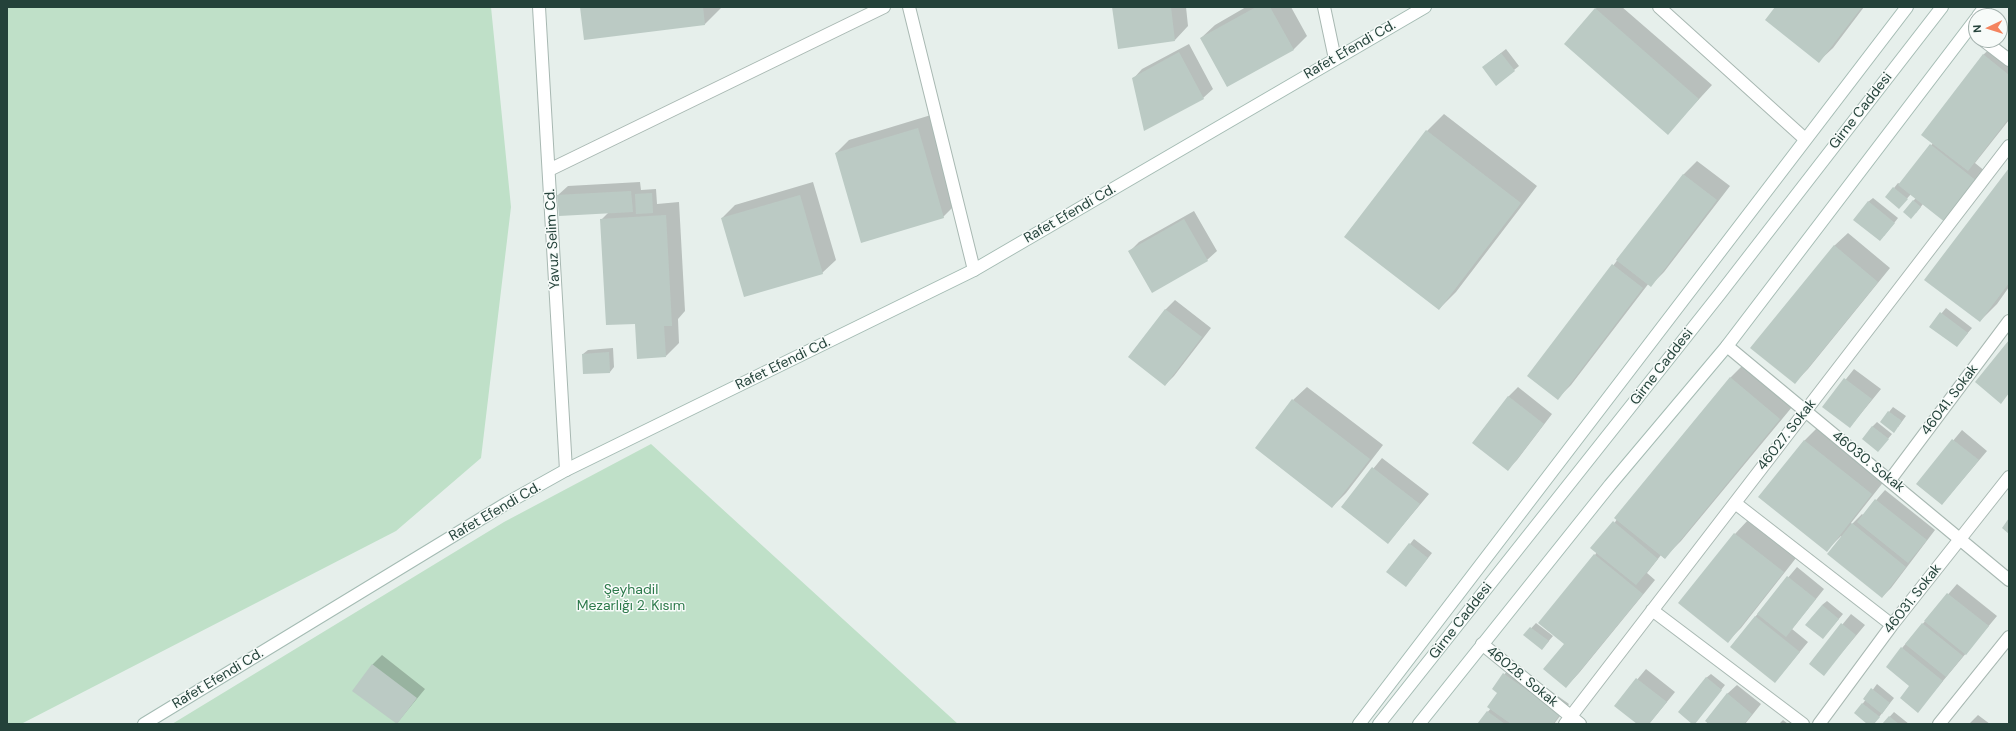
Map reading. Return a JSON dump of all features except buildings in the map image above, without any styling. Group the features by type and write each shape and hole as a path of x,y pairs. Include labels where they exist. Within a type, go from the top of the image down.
{"main road":[{"name":"Yavuz Selim Cd.","path":"539,7 566,470"},
{"path":"549,170 884,7"},
{"path":"909,7 974,270"},
{"path":"1324,7 1335,59"},
{"name":"Rafet Efendi Cd.","path":"144,724 507,503 566,470 974,270 1425,7"},
{"path":"1659,7 1805,139"},
{"name":"Girne Caddesi","path":"1359,724 1907,7"},
{"name":"Girne Caddesi","path":"1379,724 1714,301 1942,7"},
{"path":"1419,724 1610,485 1727,346 1968,37"},
{"path":"1993,48 2009,60"},
{"name":"46027. Sokak","path":"1572,722 1652,610 1806,412 2009,146"},
{"name":"46041. Sokak","path":"1890,480 2009,321"},
{"name":"46030. Sokak","path":"1727,346 2009,580"},
{"name":"46031. Sokak","path":"1819,724 1892,625 2009,477"},
{"path":"1735,503 1892,625"},
{"path":"1652,610 1803,724"},
{"path":"1939,724 2009,637"},
{"name":"46028. Sokak","path":"1482,644 1572,722"}],"green space":[{"path":"7,7 491,7 511,207 481,458 396,531 21,724 7,724"},
{"name":"Şeyhadil Mezarlığı 2. Kısım","path":"651,444 958,724 172,724 504,522"}]}
